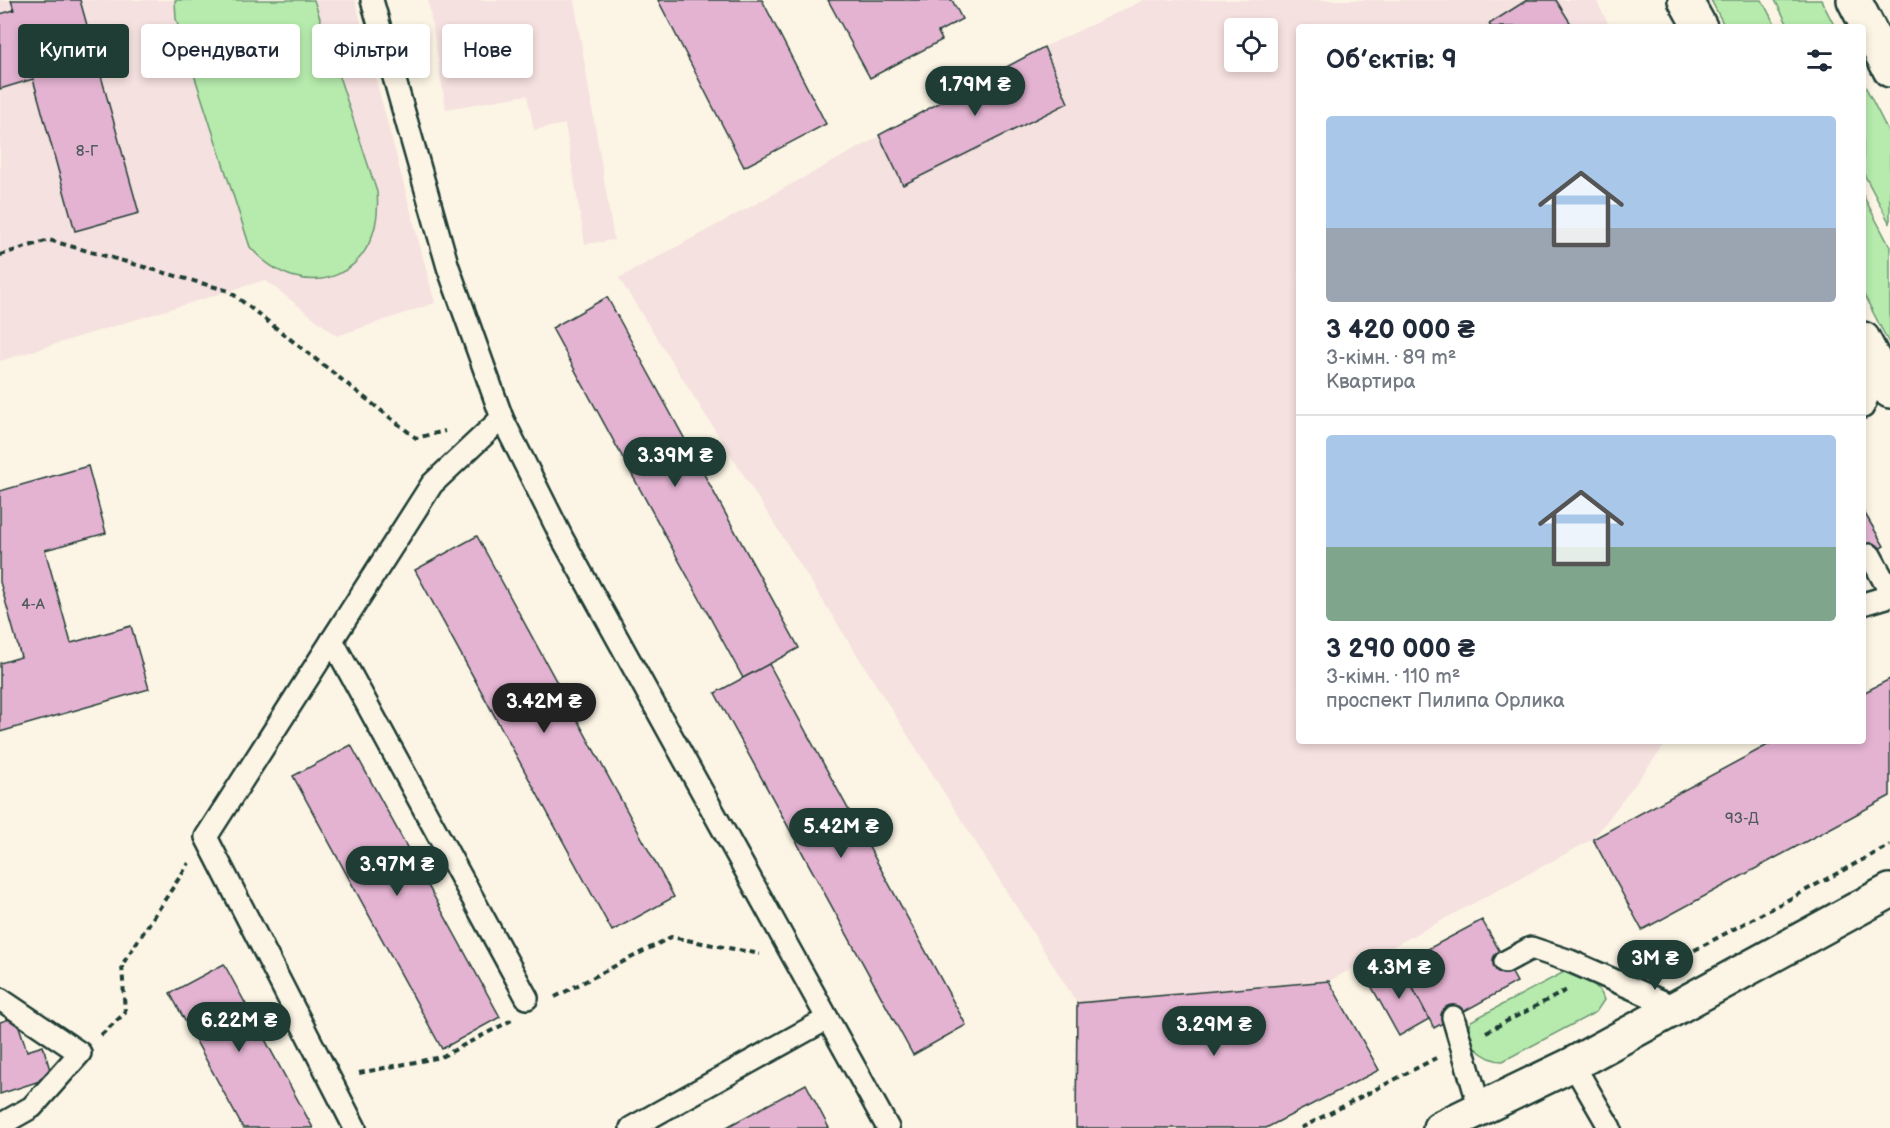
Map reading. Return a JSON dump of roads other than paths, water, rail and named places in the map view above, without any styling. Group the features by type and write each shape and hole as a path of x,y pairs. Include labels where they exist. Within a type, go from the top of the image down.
{"main road":[{"path":"1685,0 1698,24"},
{"path":"1854,0 1890,70"},
{"path":"1866,345 1885,380"},
{"path":"1440,1128 1573,1064 1890,891"}],"lane":[{"path":"372,0 448,267 502,418 562,538 888,1128"},
{"path":"1866,403 1885,380"},
{"path":"355,1128 206,837 432,484 502,418"},
{"path":"1866,603 1890,594 1870,555"},
{"path":"332,640 523,1007"},
{"path":"1505,962 1531,948 1570,961 1677,1008"},
{"path":"0,999 80,1053 32,1107 0,1125"},
{"path":"1453,1017 1480,1109"},
{"path":"631,1128 827,1019"},
{"path":"1573,1064 1610,1128"}]}
